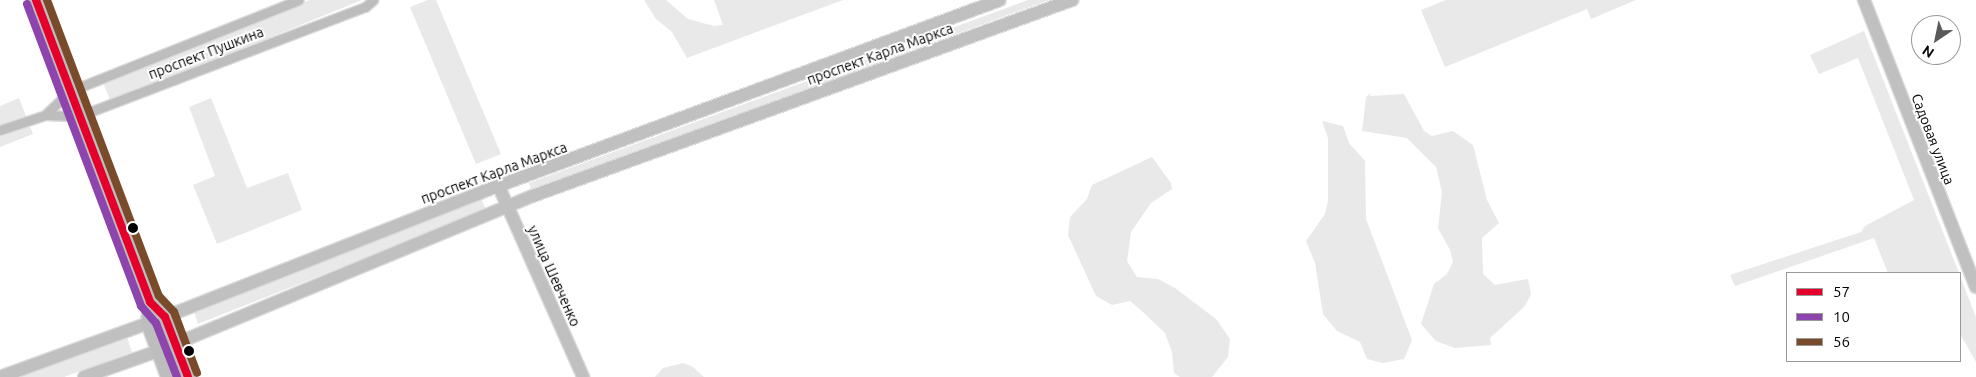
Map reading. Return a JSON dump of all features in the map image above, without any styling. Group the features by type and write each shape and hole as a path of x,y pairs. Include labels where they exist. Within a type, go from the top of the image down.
{"main road":[{"path":"36,0 150,302 164,317 188,377"},
{"name":"проспект Карла Маркса","path":"0,376 164,317 498,187 1000,0"},
{"name":"проспект Карла Маркса","path":"84,377 158,351 175,342 507,206 1072,0"},
{"name":"Садовая улица","path":"1864,0 1976,287"},
{"name":"улица Шевченко","path":"498,187 583,377"},
{"path":"150,302 148,323 168,377"}],"street":[{"name":"проспект Пушкина","path":"45,114 70,91 299,0"},
{"name":"проспект Пушкина","path":"0,130 45,114 79,116 365,6 373,0"}],"shaded area":[{"path":"310,0 362,0 111,102 102,80"},
{"path":"428,0 436,0 501,154 476,164 410,7"},
{"path":"644,0 666,0 688,19 714,26 723,25 714,0 843,0 687,58 672,32 656,19"},
{"path":"1028,0 1049,0 531,190 529,183"},
{"path":"1446,0 1636,0 1591,19 1587,9 1445,67 1421,10"},
{"path":"1864,31 1959,272 1888,272 1874,238 1735,286 1730,275 1861,232 1865,226 1914,200 1858,58 1819,74 1810,55"},
{"path":"1371,93 1370,96 1404,94 1424,131 1432,136 1453,131 1473,145 1487,200 1499,223 1482,238 1483,274 1495,285 1528,279 1531,294 1525,306 1490,338 1491,345 1455,348 1436,341 1421,324 1434,284 1447,274 1453,262 1450,250 1438,228 1442,192 1436,167 1407,138 1362,131 1366,97"},
{"path":"19,98 33,134 0,147 0,106"},
{"path":"211,98 247,188 288,173 302,210 217,244 193,185 215,176 189,107"},
{"path":"1322,121 1343,126 1349,143 1365,161 1366,219 1412,340 1404,359 1383,363 1367,359 1360,342 1337,331 1323,314 1315,263 1306,241 1325,214 1328,201 1328,138"},
{"path":"1152,157 1171,183 1172,189 1151,203 1131,232 1127,261 1137,277 1158,279 1175,288 1216,319 1230,339 1228,357 1212,377 1180,377 1174,373 1172,352 1165,333 1130,301 1112,305 1096,296 1068,235 1070,217 1087,199 1092,185"},
{"path":"481,198 486,210 198,324 194,312"},
{"path":"1961,279 1976,317 1976,362 1961,336"},
{"path":"127,337 132,352 64,377 17,377"},
{"path":"683,363 693,367 704,377 655,377 663,368"}],"transit line":[{"name":"57","path":"36,0 150,302 165,317 188,377"},
{"name":"56","path":"47,0 159,296 174,312 197,373"},
{"name":"10","path":"27,4 141,306 156,323 177,377"}]}
